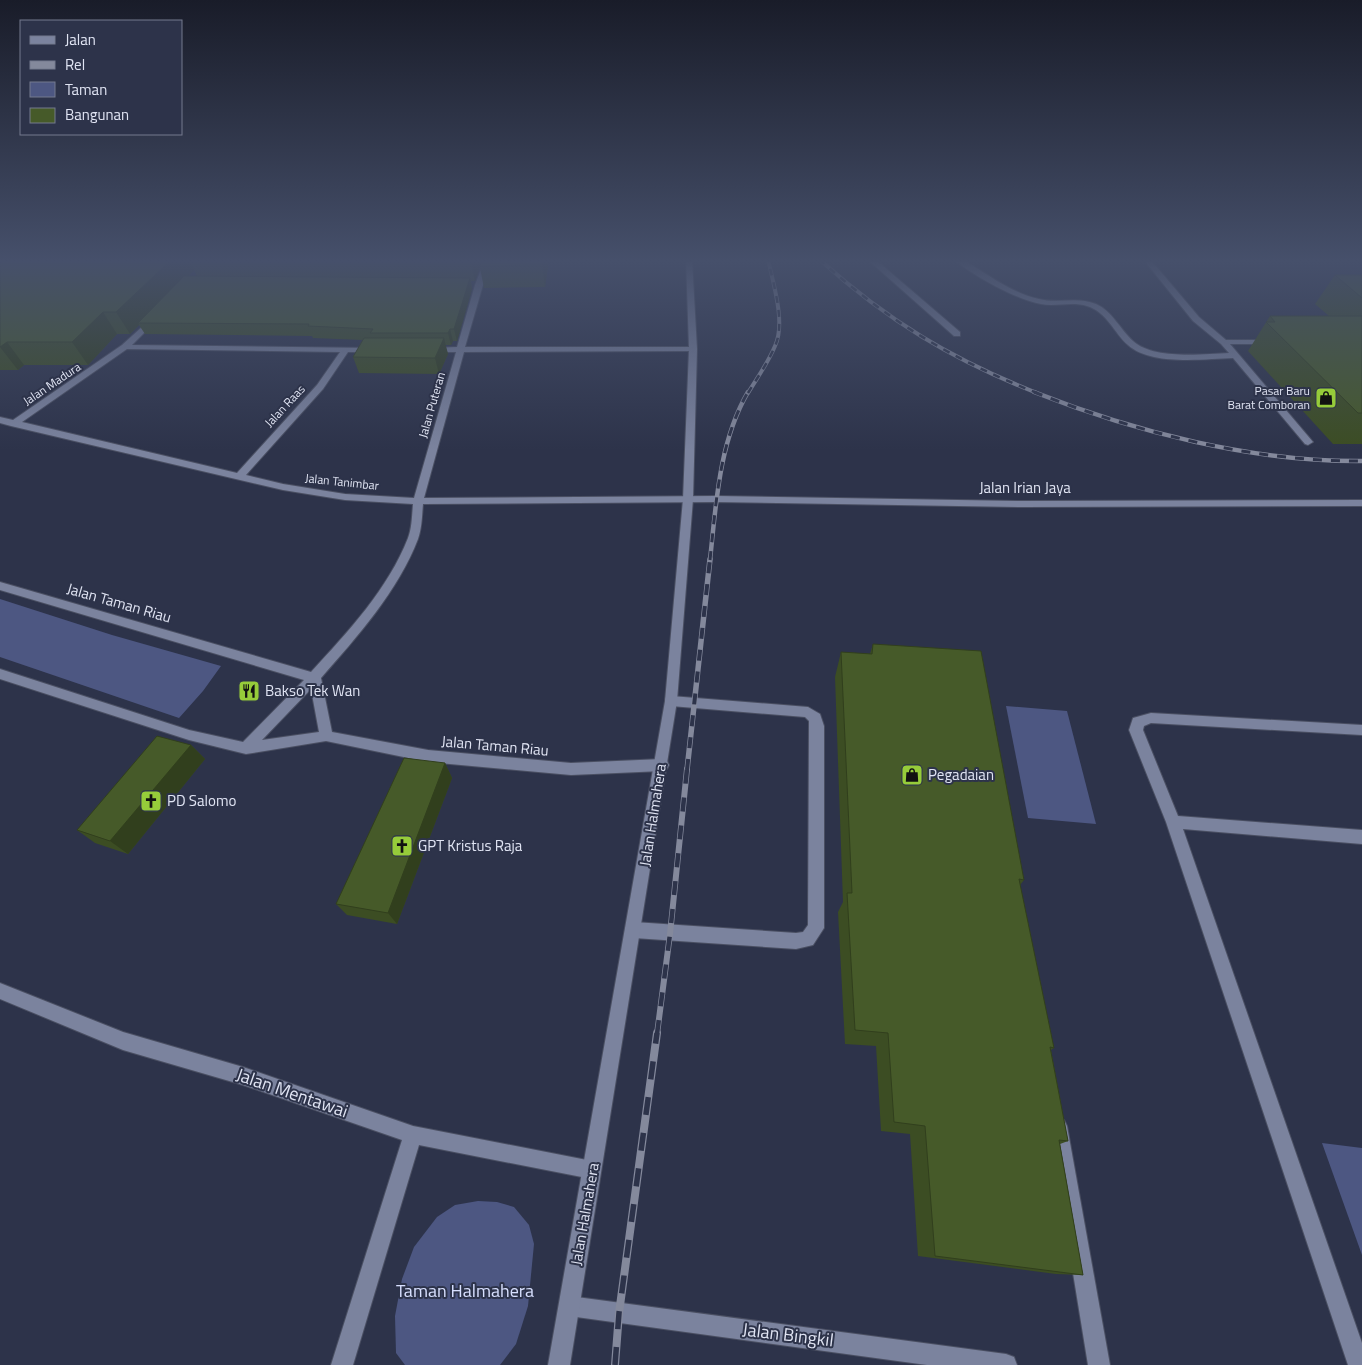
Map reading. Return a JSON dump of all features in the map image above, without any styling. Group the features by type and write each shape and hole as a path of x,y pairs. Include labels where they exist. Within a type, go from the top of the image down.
{"street":[{"name":"Jalan Madura","path":"14,424 125,347 149,323"},
{"name":"Jalan Puteran","path":"315,678 365,618 394,574 414,537 418,501 468,323"},
{"name":"Jalan Halmahera","path":"559,1365 662,765 671,701 688,499 693,349 692,323"},
{"path":"944,323 957,334"},
{"path":"1110,323 1132,346 1143,352 1184,356 1235,355"},
{"path":"1201,323 1224,342 1308,442"},
{"path":"1224,342 1283,342"},
{"path":"125,347 384,350"},
{"path":"422,350 693,349"},
{"name":"Jalan Raas","path":"239,477 320,387 345,350"},
{"name":"Jalan Tanimbar","path":"0,420 283,488 345,497 418,501 688,499"},
{"name":"Jalan Irian Jaya","path":"688,499 1021,504 1362,503"},
{"name":"Jalan Taman Riau","path":"0,586 315,678"},
{"name":"Jalan Taman Riau","path":"0,674 189,736 246,748 326,736 428,756 572,770 662,765"},
{"path":"315,678 326,736"},
{"path":"246,748 315,678"},
{"path":"634,930 689,936 796,941 807,939 816,928 817,726 815,718 808,712 671,701"},
{"path":"1359,1365 1173,822 1136,730 1138,722 1144,719 1362,730"},
{"path":"1173,822 1362,837"},
{"name":"Jalan Mentawai","path":"0,991 122,1041 243,1076 413,1135 592,1170"},
{"path":"1055,1106 1099,1365"},
{"path":"342,1365 413,1135"},
{"name":"Jalan Bingkil","path":"569,1306 1006,1365"}],"green space":[{"path":"0,599 112,635 221,666 203,691 179,718 0,657"},
{"path":"1006,706 1067,711 1096,824 1028,818"},
{"path":"1322,1143 1362,1148 1362,1255"},
{"name":"Taman Halmahera","path":"478,1201 497,1202 514,1207 529,1225 534,1244 528,1306 516,1344 500,1365 405,1365 396,1353 395,1316 402,1279 414,1247 437,1217 455,1205"}],"building":[{"path":"0,323 92,323 72,342 7,342 0,347"},
{"path":"138,323 456,323 454,329 450,329 448,333 370,333 373,329 308,326 309,324"},
{"path":"1267,323 1362,323 1362,413 1358,413"},
{"path":"364,338 444,338 435,358 353,357"},
{"path":"873,644 981,651 1024,880 1019,879 1054,1048 1050,1047 1068,1141 1059,1140 1083,1275 935,1256 925,1126 894,1122 888,1033 855,1030 847,893 852,893 841,652 872,654"},
{"path":"157,736 191,745 110,841 77,830"},
{"name":"GPT Kristus Raja","path":"404,758 445,763 388,913 336,904"}],"railway":[{"path":"748,393 775,346 779,323"},
{"path":"900,323 948,352 1037,393"},
{"path":"710,560 720,474 731,431 738,411 748,392"},
{"path":"1034,392 1113,420 1195,442 1279,456 1362,461"},
{"path":"687,770 710,559"},
{"path":"657,1034 670,934 687,769"},
{"path":"615,1365 619,1313 657,1033"}],"place":[{"name":"Pasar Baru Barat Comboran","path":"1326,398"},
{"name":"Bakso Tek Wan","path":"249,691"},
{"name":"Pegadaian","path":"912,775"},
{"name":"PD Salomo","path":"151,801"},
{"name":"GPT Kristus Raja","path":"402,846"}]}
